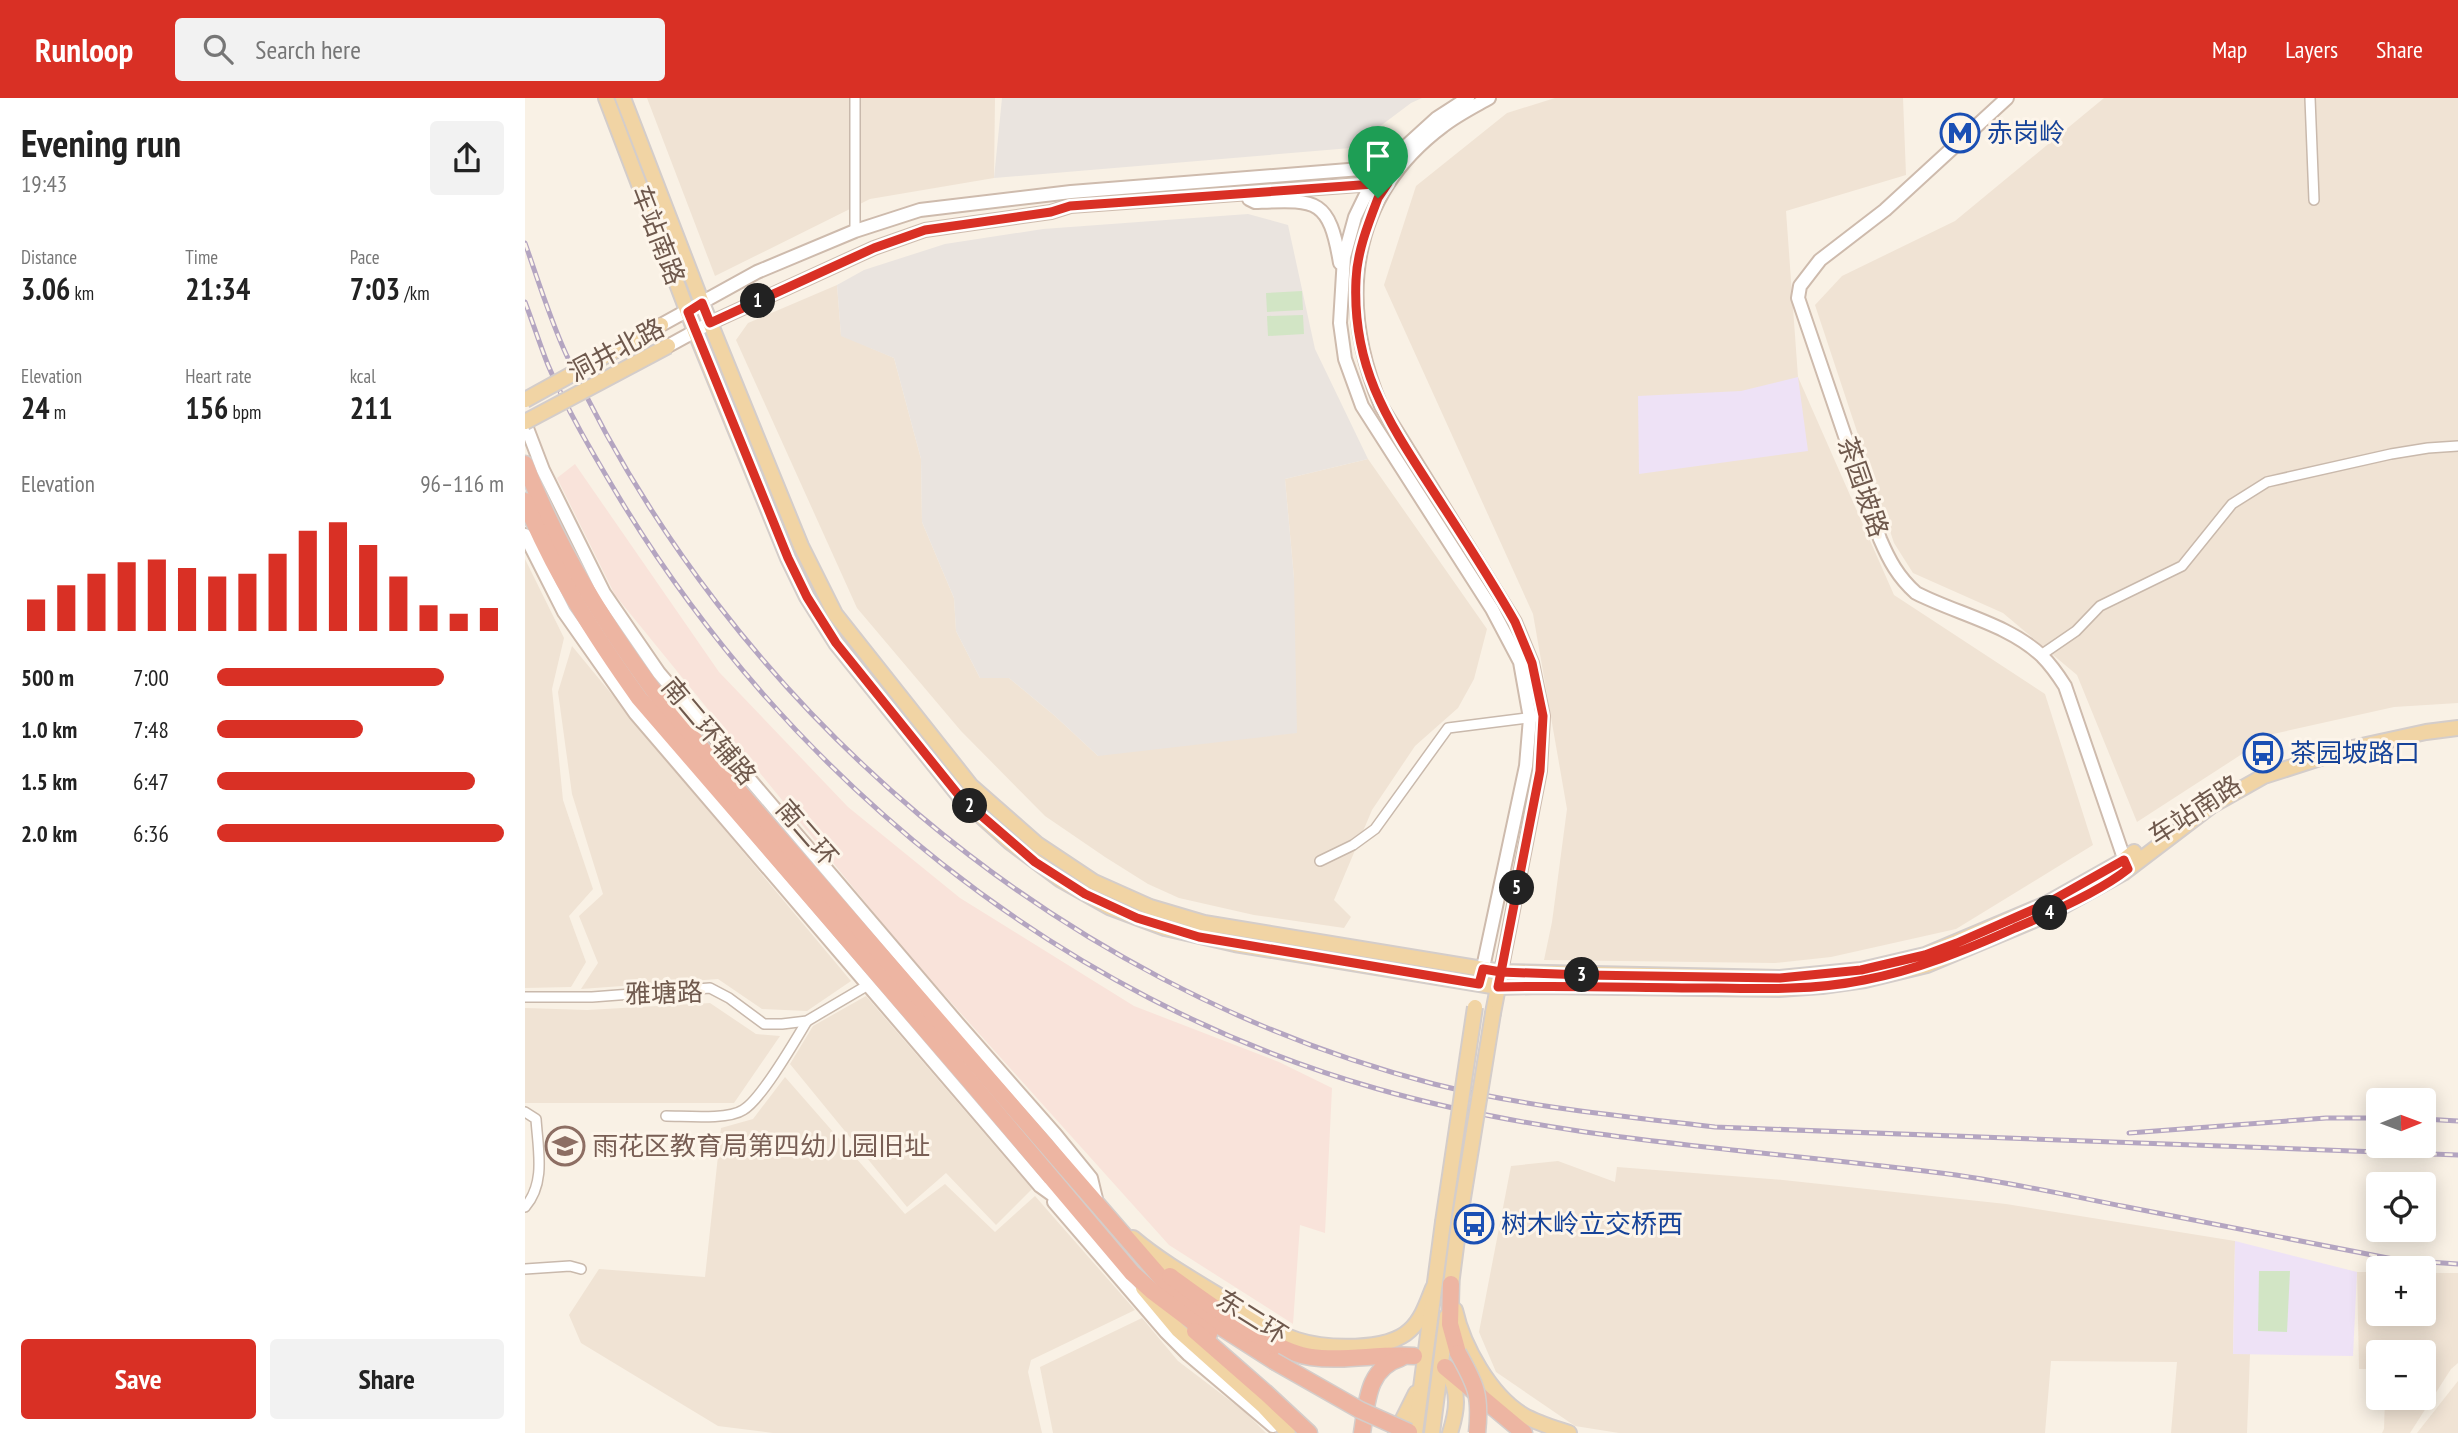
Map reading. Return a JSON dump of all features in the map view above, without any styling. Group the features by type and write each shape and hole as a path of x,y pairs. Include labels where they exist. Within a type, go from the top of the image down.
{"highway":[{"name":"南二环","path":"525,464 555,535 580,581 622,649 666,706 1097,1203"},
{"name":"南二环","path":"525,501 556,571 601,645 639,698 1084,1217"},
{"name":"东二环","path":"1097,1203 1181,1298 1228,1334 1360,1410 1413,1433"},
{"name":"东二环","path":"1084,1217 1132,1273 1172,1307 1229,1346 1333,1407 1384,1433"},
{"path":"1143,1257 1215,1309 1291,1352 1319,1358 1414,1356 1394,1360 1375,1376 1370,1389 1363,1433"},
{"path":"1451,1284 1450,1324 1458,1353 1474,1381 1478,1396 1477,1433"},
{"path":"1172,1307 1197,1333 1309,1433"},
{"path":"1445,1367 1524,1433"}],"main road":[{"name":"车站南路","path":"606,98 695,331 788,558 820,621 961,798 1035,862 1085,894 1137,918 1199,937 1498,987 1779,989 1865,980 1927,965 2051,913 2202,812 2265,776 2349,749 2426,732 2458,728"},
{"name":"车站南路","path":"623,98 702,303 801,546 835,614 971,786 1037,845 1094,882 1150,907 1191,920 1249,932 1501,972 1780,978 1861,970 1925,955 1957,943 2046,904 2126,864 2207,798 2262,769 2345,742 2426,725 2458,722"},
{"path":"1413,1433 1475,1007 1537,717 1520,662 1505,631 1363,406 1341,340 1342,275 1352,226 1371,184 1382,168 1437,118 1468,98"},
{"path":"1432,1433 1459,1223 1493,1013 1540,771 1537,717 1532,663 1515,622 1390,423 1366,368 1357,323 1356,278 1365,235 1378,198 1388,183 1401,166 1441,127 1489,98"},
{"name":"茶园坡路","path":"2007,98 1885,210 1819,260 1800,286 1798,298 1880,539 1892,565 1903,582 1916,593 2009,634 2041,655 2065,686 2126,864"},
{"name":"洞井北路","path":"525,400 757,272 855,231 920,210 1027,196 1401,166"},
{"name":"洞井北路","path":"525,422 710,323 874,248 925,230 1051,212 1070,206 1388,183"},
{"path":"1239,195 1255,201 1299,201 1317,207 1331,224 1336,237 1342,275"},
{"name":"南二环辅路","path":"525,422 543,470 604,593 659,673 1056,1135 1091,1178 1097,1203"},
{"name":"南二环辅路","path":"525,535 564,612 635,713 1040,1186 1084,1217"},
{"path":"1040,1186 1189,1355 1280,1433"},
{"path":"1115,1224 1173,1268 1293,1339 1327,1346 1376,1345 1409,1332 1418,1321 1433,1288"},
{"path":"1132,1273 1178,1330 1263,1406 1288,1433"},
{"path":"1451,1284 1458,1326 1483,1373 1522,1415 1569,1433"},
{"path":"1445,1367 1455,1384 1457,1397 1450,1433"},
{"path":"1396,1433 1422,1379"}],"street":[{"path":"855,98 855,231"},
{"path":"2310,98 2314,200"},
{"path":"2041,655 2076,631 2100,606 2182,566 2232,504 2267,482 2391,454 2458,446"},
{"path":"1320,861 1353,845 1375,829 1448,728 1537,717"},
{"name":"雅塘路","path":"525,997 592,997 710,988 729,998 764,1024 807,1021 868,985"},
{"path":"666,1116 743,1111 777,1068 807,1021"},
{"path":"525,1112 537,1119 539,1185 534,1197 525,1207"},
{"path":"525,1269 570,1266 581,1269"}],"shaded area":[{"path":"647,98 995,98 994,178 870,199 715,276"},
{"path":"1002,98 1422,98 1411,103 1351,148 994,178"},
{"path":"1555,98 1903,98 1906,175 1786,211 1798,377 1894,595 2045,694 2093,845 1956,929 1831,957 1775,963 1544,960 1552,922 1567,809 1533,614 1384,285 1416,186 1507,113"},
{"path":"2104,98 2458,98 2458,703 2394,707 2273,734 2137,822 2077,675 2003,613 1913,573 1894,543 1815,305 1842,276 1955,221"},
{"path":"1248,214 1288,225 1315,349 1368,459 1285,479 1294,578 1297,733 1098,756 1009,678 980,678 956,631 954,598 922,522 921,459 894,358 841,336 837,285 864,270 945,244 1043,229"},
{"path":"837,285 841,335 894,358 921,459 922,522 954,598 956,631 980,678 1009,678 1098,756 1294,578 1285,479 1368,459 1487,629 1474,679 1458,708 1415,746 1372,810 1334,900 1351,917 1344,928 1254,915 1179,898 1148,884 1105,857 1045,816 961,731 857,608 736,340 748,323"},
{"path":"1798,377 1808,451 1639,474 1638,396 1741,391"},
{"path":"575,464 719,672 848,807 960,898 1134,1006 1279,1062 1332,1088 1325,1233 1300,1225 1293,1324 1169,1245 904,950 615,595 557,478"},
{"path":"525,559 564,638 552,689 563,800 593,889 569,916 586,962 571,987 525,988"},
{"path":"572,646 851,981 807,1011 762,1009 718,979 581,989 598,963 579,916 603,894 572,794 558,692"},
{"path":"866,996 1032,1189 996,1225 946,1173 907,1207 790,1064 813,1026"},
{"path":"710,1003 756,1034 780,1036 734,1103 525,1103 525,1008 587,1010"},
{"path":"785,1077 905,1214 945,1184 995,1232 1035,1196 1135,1310 1031,1360 1028,1372 1042,1433 773,1433 718,1426 581,1343 569,1315 599,1269 705,1277 721,1128 753,1119"},
{"path":"1558,1161 1615,1182 1617,1167 1783,1180 2006,1204 2235,1241 2233,1353 2250,1354 2247,1433 2171,1433 2177,1362 2051,1361 2045,1433 1619,1433 1575,1426 1496,1372 1479,1332 1511,1166"},
{"path":"2235,1241 2357,1272 2353,1356 2233,1354"},
{"path":"2357,1272 2366,1272 2366,1326 2436,1326 2436,1273 2458,1273 2458,1363 2436,1392 2436,1340 2366,1340 2366,1369 2359,1369"},
{"path":"1142,1318 1178,1361 1245,1412 1266,1433 1053,1433 1040,1367"},
{"path":"2458,1381 2458,1433 2417,1433"},
{"path":"2385,1410 2425,1410 2410,1433 2382,1433"}],"green space":[{"path":"1302,291 1303,310 1267,312 1266,293"},
{"path":"1303,315 1304,334 1268,336 1267,316"},
{"path":"2259,1271 2290,1271 2287,1332 2258,1331"}],"railway":[{"path":"525,243 566,354 635,483 717,604 813,715 919,815 1036,903 1162,978 1295,1039 1434,1084 1503,1099 1574,1110 1715,1127 2458,1155"},
{"path":"525,302 563,398 617,494 685,597 762,693 848,782 942,863 1042,936 1149,998 1261,1049 1378,1089 1521,1122 1665,1142 1977,1178 2398,1260 2458,1264"},
{"path":"2129,1133 2326,1118 2366,1118"},
{"path":"2436,1120 2458,1121"}],"place":[{"name":"赤岗岭","path":"1960,133"},
{"name":"茶园坡路口","path":"2263,753"},
{"name":"雨花区教育局第四幼儿园旧址","path":"565,1146"},
{"name":"树木岭立交桥西","path":"1474,1224"}],"route":[{"path":"1378,198 1360,253 1356,278 1357,323 1366,368 1390,423 1515,622 1527,648 1540,692 1543,716 1540,771 1501,972 1498,987 1779,989 1865,980 1927,965 1961,952 2051,913 2128,869 2124,860 2046,904 1957,943 1925,955 1861,970 1780,978 1584,975 1501,972 1483,969 1479,984 1235,944 1165,928 1085,894 1035,862 1010,842 961,798 820,621 788,558 688,312 702,303 710,323 874,248 925,230 1051,212 1070,206 1388,183 1378,198"}]}
